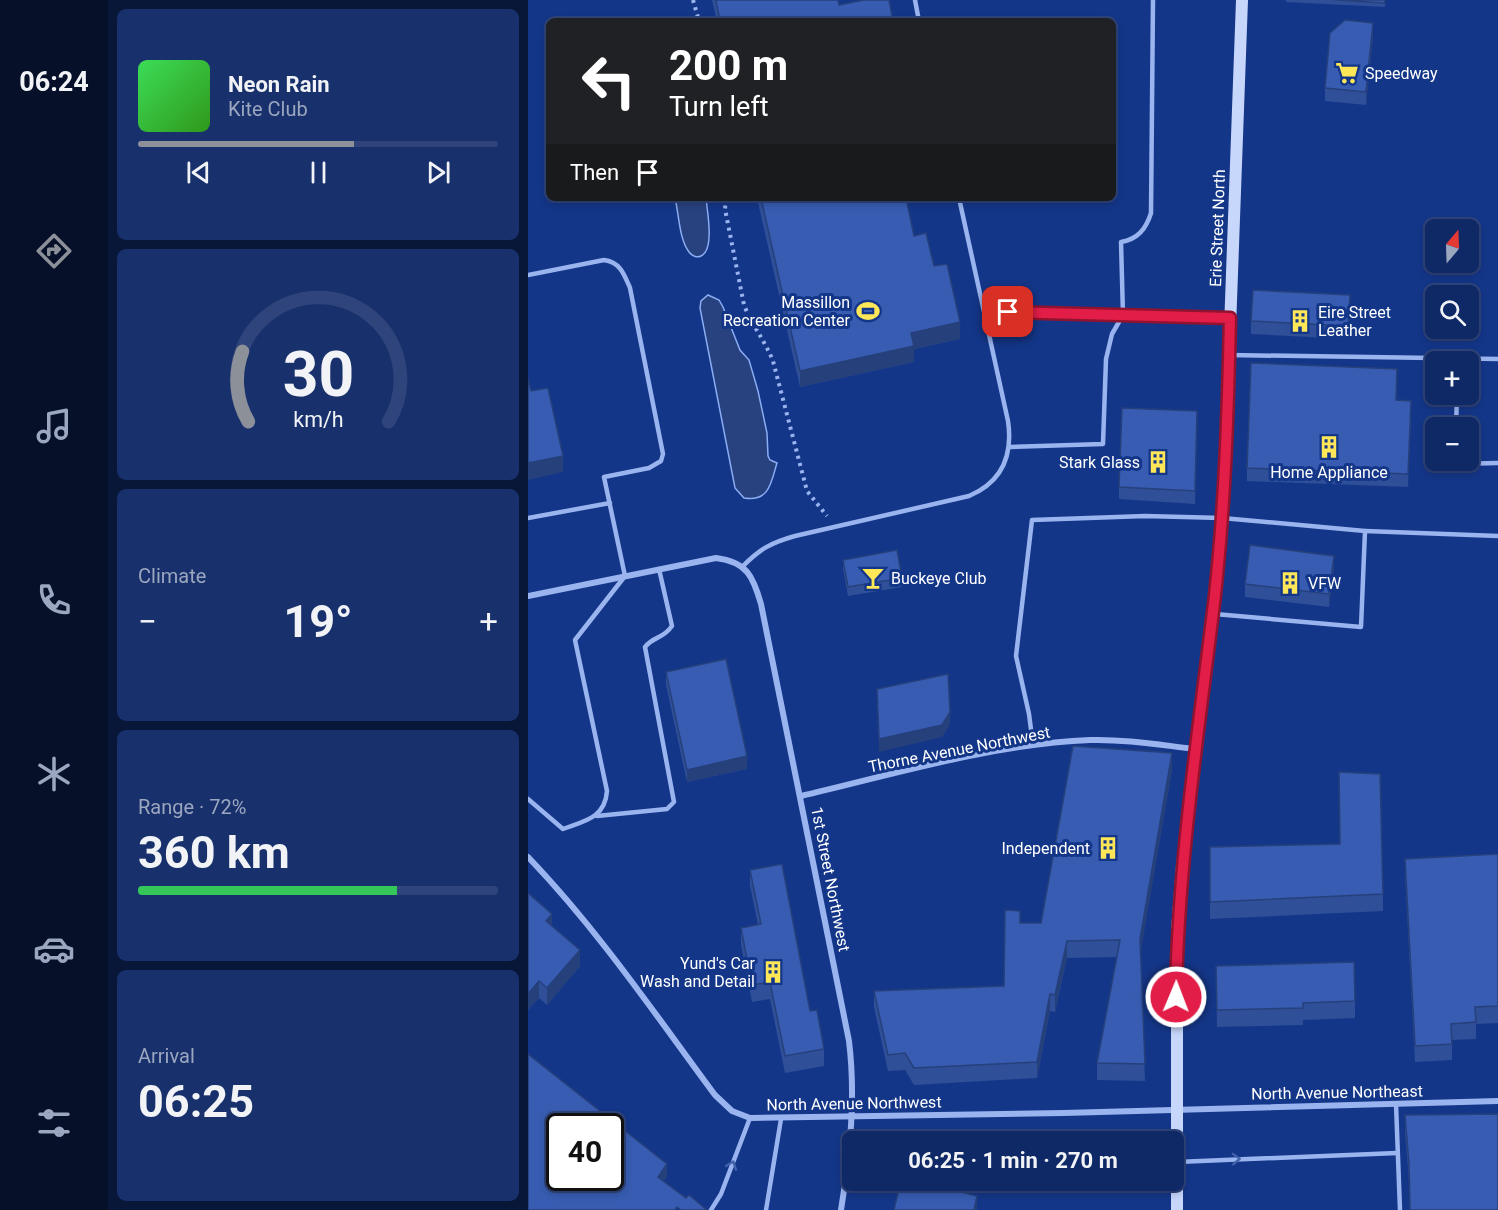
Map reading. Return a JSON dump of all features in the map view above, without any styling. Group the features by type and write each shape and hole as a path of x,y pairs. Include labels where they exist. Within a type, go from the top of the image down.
{"street":[{"name":"Erie Street North","path":"1177,1131 1177,931 1195,749 1222,518 1242,0"},
{"path":"528,596 716,558 726,559 739,565"},
{"name":"1st Street Northwest","path":"739,565 753,580 761,604 849,1041 853,1072 853,1116 841,1210"},
{"name":"Thorne Avenue Northwest","path":"801,796 956,760 1033,746 1092,740 1126,741 1195,749"},
{"name":"North Avenue Northwest","path":"528,857 588,926 715,1095 732,1111 750,1118 1177,1109"},
{"name":"North Avenue Northeast","path":"1177,1109 1498,1101"},
{"name":"Erie Street North","path":"1178,1191 1178,1210"}],"lane":[{"path":"915,0 918,18"},
{"path":"1009,447 1103,444 1106,359 1112,334 1123,315 1121,242 1134,238 1144,230 1149,219 1151,205 1153,0"},
{"path":"739,565 770,543 953,500 982,490 998,474 1009,447 1010,436 1006,406 960,201"},
{"path":"528,275 604,260 611,261 622,271 630,288 663,454 661,461 649,468 604,477 625,576 575,640 607,791 606,800 596,816"},
{"path":"985,311 1230,318"},
{"path":"1229,355 1425,359"},
{"path":"1479,359 1498,359"},
{"path":"1479,464 1498,464"},
{"path":"528,518 610,503"},
{"path":"1033,746 1017,656 1032,520 1145,516 1222,518 1365,531 1498,536"},
{"path":"1212,614 1360,627 1365,531"},
{"path":"528,799 563,829 596,816 667,809 674,802 645,647 651,639 666,635 672,626 659,569"},
{"path":"1396,1104 1400,1210"},
{"path":"711,1210 721,1194 750,1118"},
{"path":"766,1210 781,1119"},
{"path":"1184,1162 1398,1153"}],"path":[{"path":"693,0 698,18"},
{"path":"726,201 725,209 744,305 773,361 807,491 835,526"}],"water":[{"path":"676,201 706,201 709,238 705,252 698,257 693,256 686,247"},
{"path":"708,295 719,300 740,350 749,360 767,433 768,456 770,460 777,463 768,489 759,497 744,498 735,488 700,308 701,301"}],"building":[{"path":"716,0 838,0 839,5 864,0 889,0 892,18 719,18"},
{"path":"1335,0 1385,0 1385,3"},
{"path":"1345,20 1373,23 1366,92 1325,88 1330,33"},
{"name":"Massillon Recreation Center","path":"762,201 907,201 914,236 926,233 934,266 947,264 960,322 911,333 914,346 800,371"},
{"path":"1253,290 1350,295 1348,326 1251,321"},
{"name":"Home Appliance","path":"1251,363 1397,369 1396,400 1411,401 1408,474 1247,468"},
{"path":"528,378 531,391 548,388 563,456 528,463"},
{"name":"Stark Glass","path":"1122,408 1197,411 1195,491 1119,487"},
{"name":"VFW","path":"1250,545 1334,556 1329,594 1245,584"},
{"name":"Buckeye Club","path":"897,550 902,578 848,587 843,560"},
{"path":"726,659 747,756 687,770 666,672"},
{"path":"948,674 950,712 942,725 879,739 877,689"},
{"name":"Independent","path":"1073,746 1172,753 1140,939 1145,1064 1097,1063 1120,940 1067,941 1055,995 1050,994 1037,1062 914,1068 905,1053 888,1055 874,991 1004,986 1005,910 1020,911 1020,923 1041,923"},
{"path":"1339,772 1380,774 1383,894 1210,902 1210,847 1340,844"},
{"path":"1498,854 1498,1006 1475,1007 1476,1022 1451,1024 1452,1044 1415,1046 1405,859"},
{"name":"Yund's Car Wash and Detail","path":"782,864 810,1011 817,1010 824,1049 785,1056 770,982 752,985 741,928 761,924 750,870"},
{"path":"528,893 552,914 546,921 580,950 547,988 539,981 528,994"},
{"path":"1354,962 1355,1001 1303,1003 1303,1008 1217,1010 1216,966"},
{"path":"528,1054 603,1113 546,1113 546,1191 624,1191 624,1130 667,1164 658,1177 686,1198 689,1195 707,1210 681,1210 677,1207 675,1210 528,1210"},
{"path":"1498,1114 1498,1210 1410,1210 1405,1115"},
{"path":"898,1191 957,1191 977,1196 974,1210 894,1210"}],"place":[{"name":"Speedway","path":"1347,73"},
{"name":"Massillon Recreation Center","path":"868,311"},
{"name":"Eire Street Leather","path":"1300,321"},
{"name":"Home Appliance","path":"1329,447"},
{"name":"Stark Glass","path":"1158,462"},
{"name":"Buckeye Club","path":"873,578"},
{"name":"VFW","path":"1290,583"},
{"name":"Independent","path":"1108,848"},
{"name":"Yund's Car Wash and Detail","path":"773,972"}],"route":[{"path":"1008,312 1230,318 1224,492 1215,594 1182,866 1177,931 1176,997"}]}
